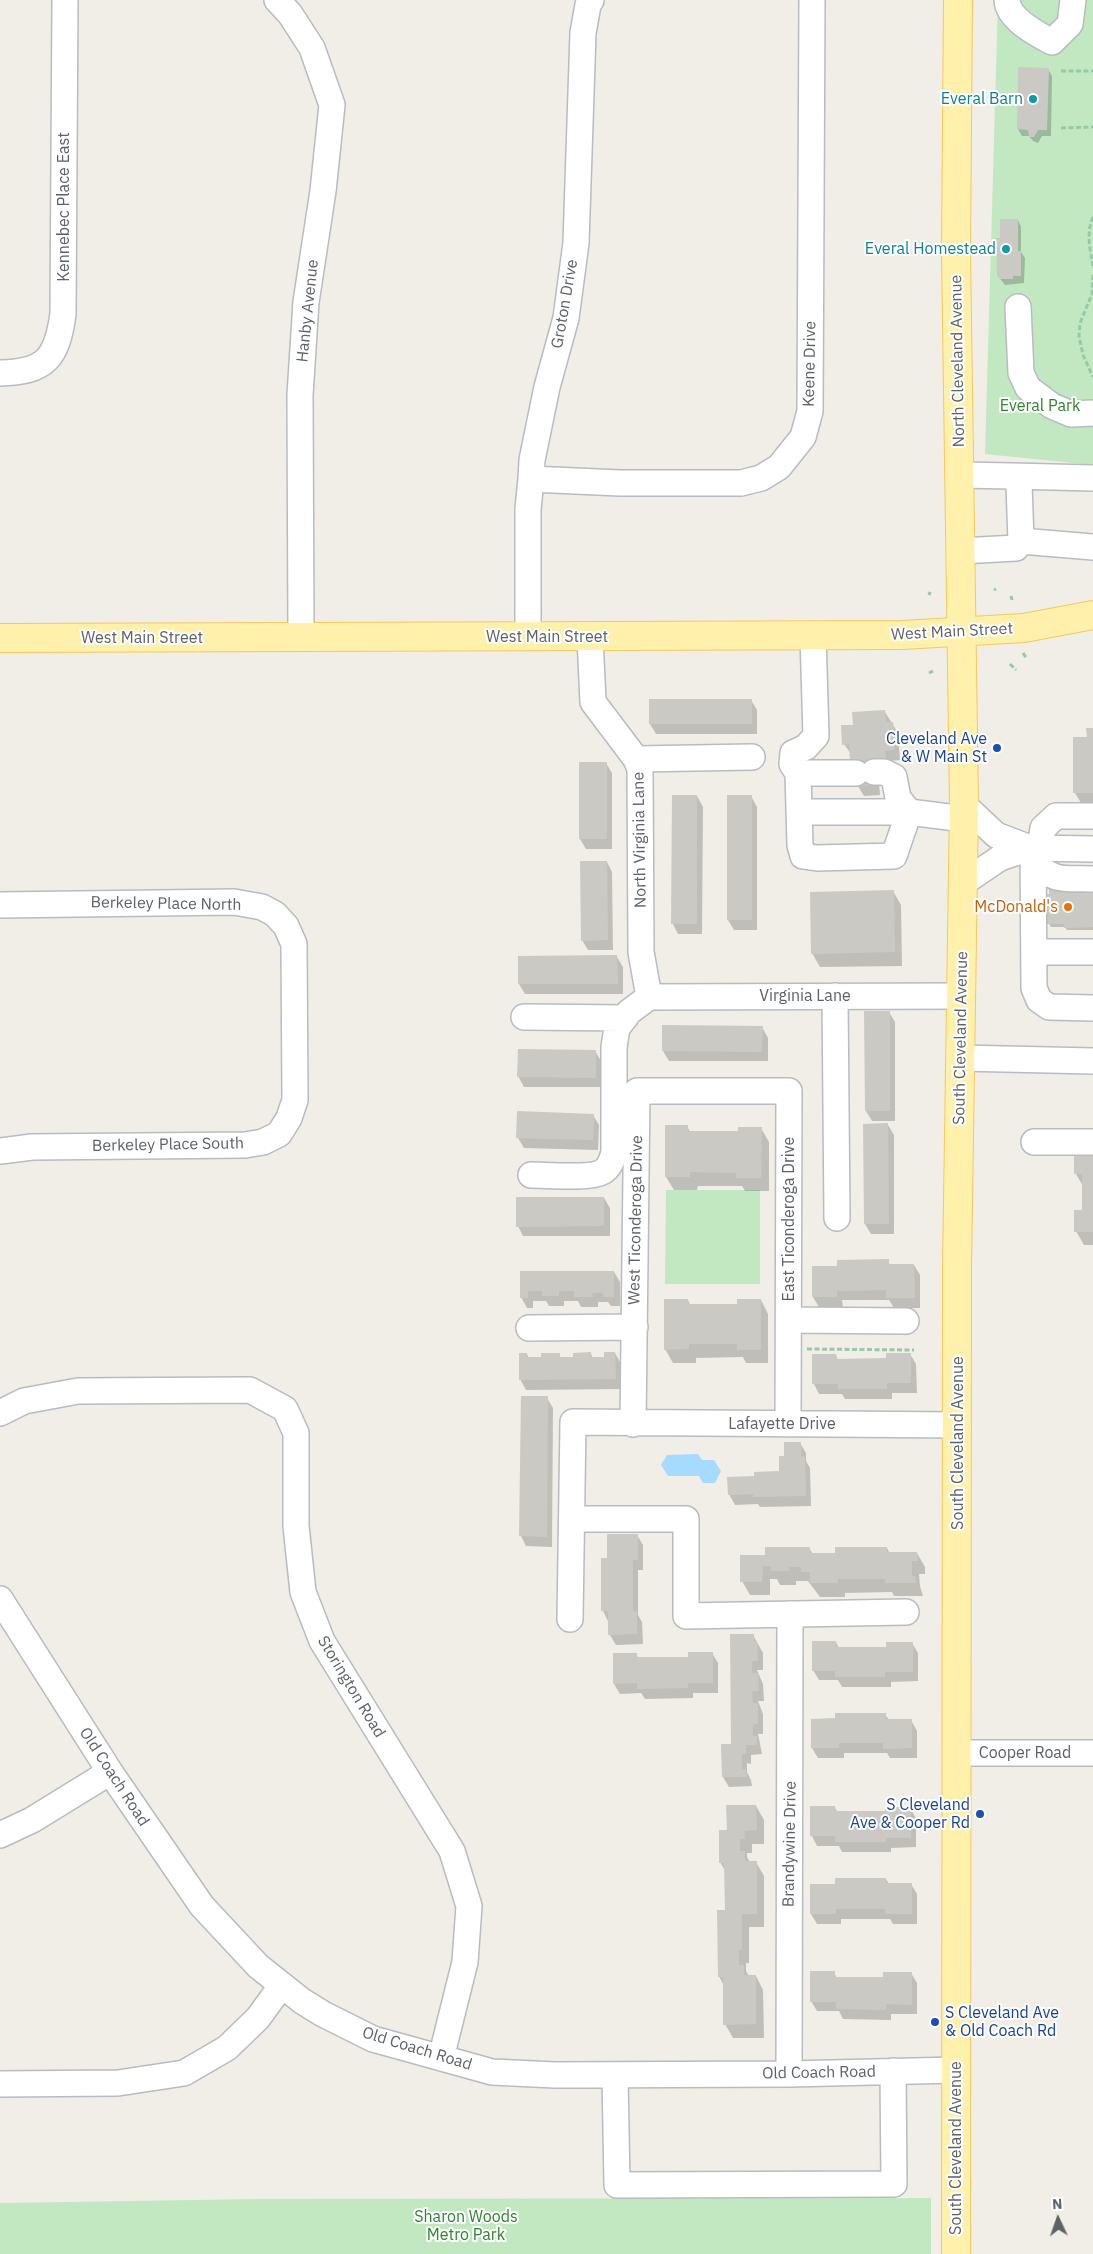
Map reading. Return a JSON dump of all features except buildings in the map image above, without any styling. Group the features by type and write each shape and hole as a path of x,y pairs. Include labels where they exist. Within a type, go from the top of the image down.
{"main road":[{"name":"North Cleveland Avenue","path":"958,0 956,252 961,632"},
{"name":"West Main Street","path":"0,638 590,638 902,635 1024,628 1093,615"},
{"name":"South Cleveland Avenue","path":"956,2254 957,1268 964,812 961,632"}],"street":[{"name":"Kennebec Place East","path":"0,372 19,372 37,368 52,355 60,338 63,314 65,0"},
{"name":"Hanby Avenue","path":"277,0 290,14 312,48 332,105 323,192 306,302 300,386 301,638"},
{"name":"Groton Drive","path":"528,637 528,509 530,479 547,387 566,318 573,262 583,33 588,5 591,0"},
{"name":"Keene Drive","path":"530,479 620,483 741,483 761,478 779,467 803,437 810,412 812,0"},
{"path":"1007,0 1007,5 1025,27 1052,42 1070,24 1073,0"},
{"path":"1018,307 1021,374 1028,388 1052,406 1071,414 1093,413"},
{"path":"960,476 1093,478"},
{"path":"961,551 1016,548 1021,541 1018,484 1012,476"},
{"path":"1021,541 1093,547"},
{"path":"813,635 816,736 806,747 793,753 792,764 798,773 800,845 803,856 817,858 894,856 909,812"},
{"name":"North Virginia Lane","path":"590,638 594,702 636,759 640,769 642,952 649,997"},
{"path":"636,759 752,757"},
{"path":"798,773 884,772 894,777 898,798 909,812"},
{"path":"799,812 964,812 996,835 1034,852 1045,874 1056,878 1093,879"},
{"path":"1093,816 1056,816 1043,828 1034,852 1034,988 1038,1000 1049,1006 1093,1008"},
{"path":"963,883 1000,858 1034,852 1093,850"},
{"name":"Berkeley Place North","path":"0,905 234,902 262,906 275,914 286,926 294,944 295,1022"},
{"path":"1034,952 1093,952"},
{"path":"835,996 837,1218"},
{"name":"Virginia Lane","path":"649,997 962,996"},
{"path":"531,1175 592,1175 603,1172 611,1163 614,1152 614,1047 617,1028 625,1018 649,997"},
{"path":"524,1017 625,1018"},
{"name":"Berkeley Place South","path":"0,1151 32,1148 246,1145 263,1142 279,1134 289,1118 295,1100 295,1022"},
{"path":"960,1058 1093,1061"},
{"name":"West Ticonderoga Drive","path":"634,1424 637,1090 712,1091"},
{"name":"East Ticonderoga Drive","path":"712,1091 789,1091 788,1424"},
{"path":"1034,1142 1093,1142"},
{"path":"789,1320 906,1321"},
{"path":"529,1328 634,1327"},
{"name":"Storington Road","path":"0,1413 24,1401 78,1391 250,1390 285,1409 296,1433 296,1526 303,1592 326,1649 452,1851 469,1906 465,1962 441,2058"},
{"name":"Lafayette Drive","path":"572,1519 573,1422 958,1426"},
{"path":"570,1619 572,1519 686,1519 686,1616 906,1612"},
{"name":"Old Coach Road","path":"0,1599 110,1772 202,1906 258,1966 323,2014 373,2038 492,2072 789,2074 956,2070"},
{"name":"Brandywine Drive","path":"789,2074 790,1614"},
{"name":"Cooper Road","path":"956,1753 1093,1753"},
{"path":"0,1835 32,1820 110,1772"},
{"path":"0,2084 118,2082 184,2073 228,2048 258,2018 282,1985"},
{"path":"615,2074 618,2185 894,2184 893,2071"}],"path":[{"path":"1061,71 1093,71"},
{"path":"1061,128 1093,127"},
{"path":"1093,216 1090,223 1088,241 1093,266"},
{"path":"1093,275 1092,294 1080,323 1079,336 1083,355 1093,377"},
{"path":"1023,653 1027,659"},
{"path":"1010,664 1016,670"},
{"path":"806,1354 806,1350 914,1350"}],"green space":[{"name":"Everal Park","path":"998,0 1093,0 1093,465 985,454"},
{"path":"666,1190 760,1190 760,1284 665,1284"},
{"name":"Sharon Woods Metro Park","path":"931,2198 931,2254 0,2254 0,2203 260,2199"}],"water":[{"path":"698,1454 702,1460 714,1460 721,1471 715,1483 703,1483 699,1476 668,1476 661,1465 667,1455"}],"place":[{"name":"Everal Barn","path":"1033,99"},
{"name":"Everal Homestead","path":"1006,249"},
{"name":"Cleveland Ave & W Main St","path":"997,748"},
{"name":"McDonald's","path":"1068,907"},
{"name":"S Cleveland Ave & Cooper Rd","path":"980,1814"},
{"name":"S Cleveland Ave & Old Coach Rd","path":"935,2022"}]}
